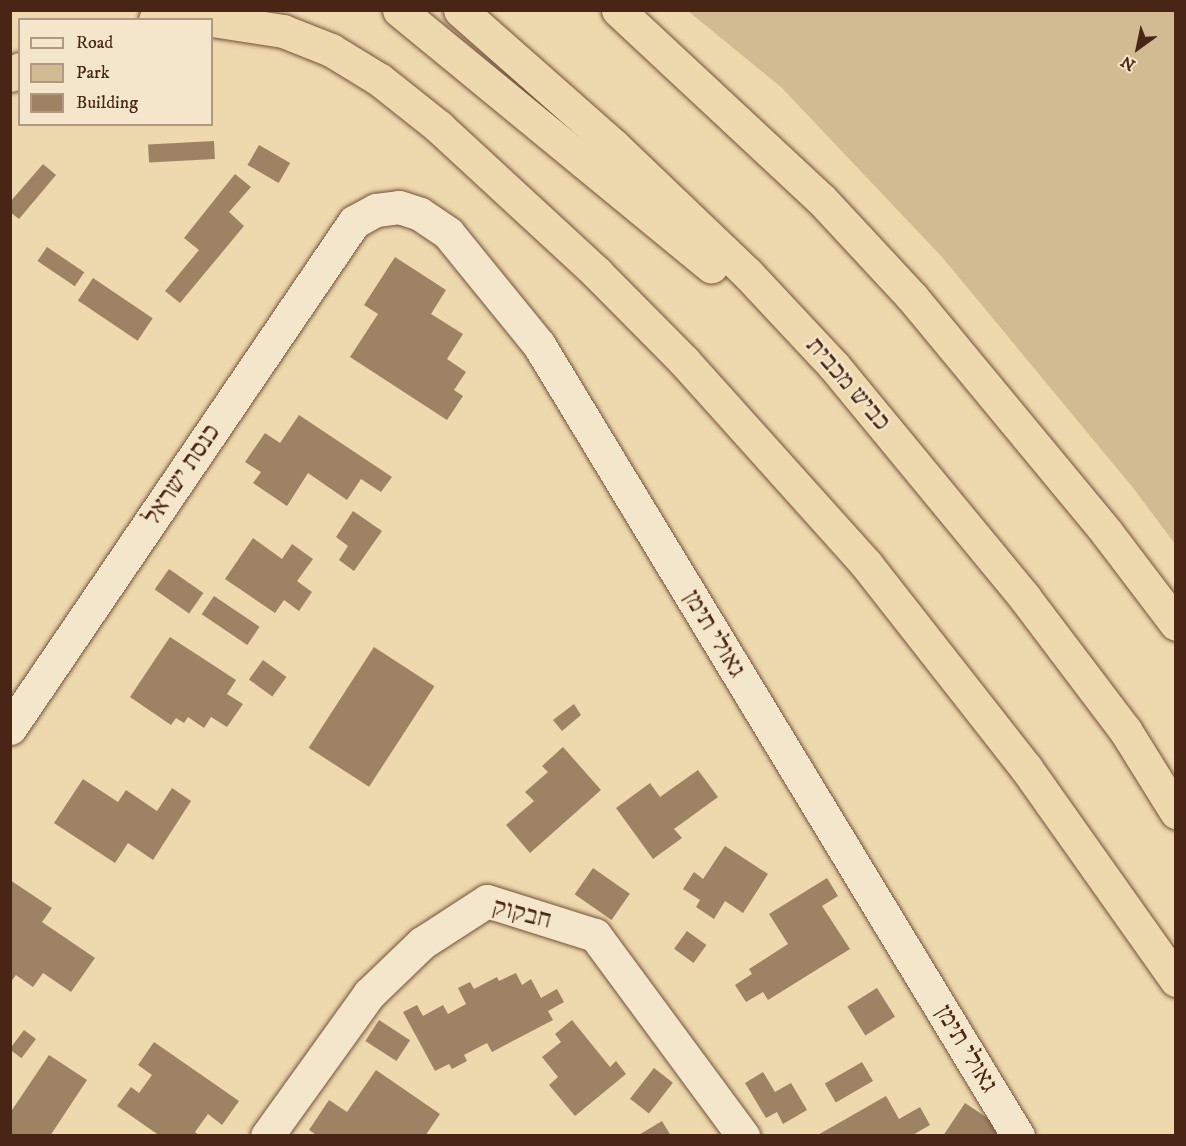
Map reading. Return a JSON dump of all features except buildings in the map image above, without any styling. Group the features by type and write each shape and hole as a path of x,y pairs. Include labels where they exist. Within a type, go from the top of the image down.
{"highway":[{"path":"399,10 834,366"},
{"name":"כביש מכבית","path":"460,10 614,146 697,225 747,273 834,366 1024,598 1125,730 1176,812"},
{"path":"618,10 821,199 912,297 1092,515 1176,624"},
{"path":"213,20 283,31 330,50 380,80 439,127 596,272 684,361 866,564 1033,777 1176,980"}],"street":[{"name":"גאולי תימן","path":"354,222 376,210 399,207 420,214 448,233 539,345 1018,1136"},
{"name":"כנסת ישראל","path":"11,726 354,222"},
{"name":"חבקוק","path":"267,1136 369,994 422,944 487,901 596,935 743,1136"}],"green space":[{"path":"688,11 1175,11 1175,544 1134,489 942,257 782,88"}]}
